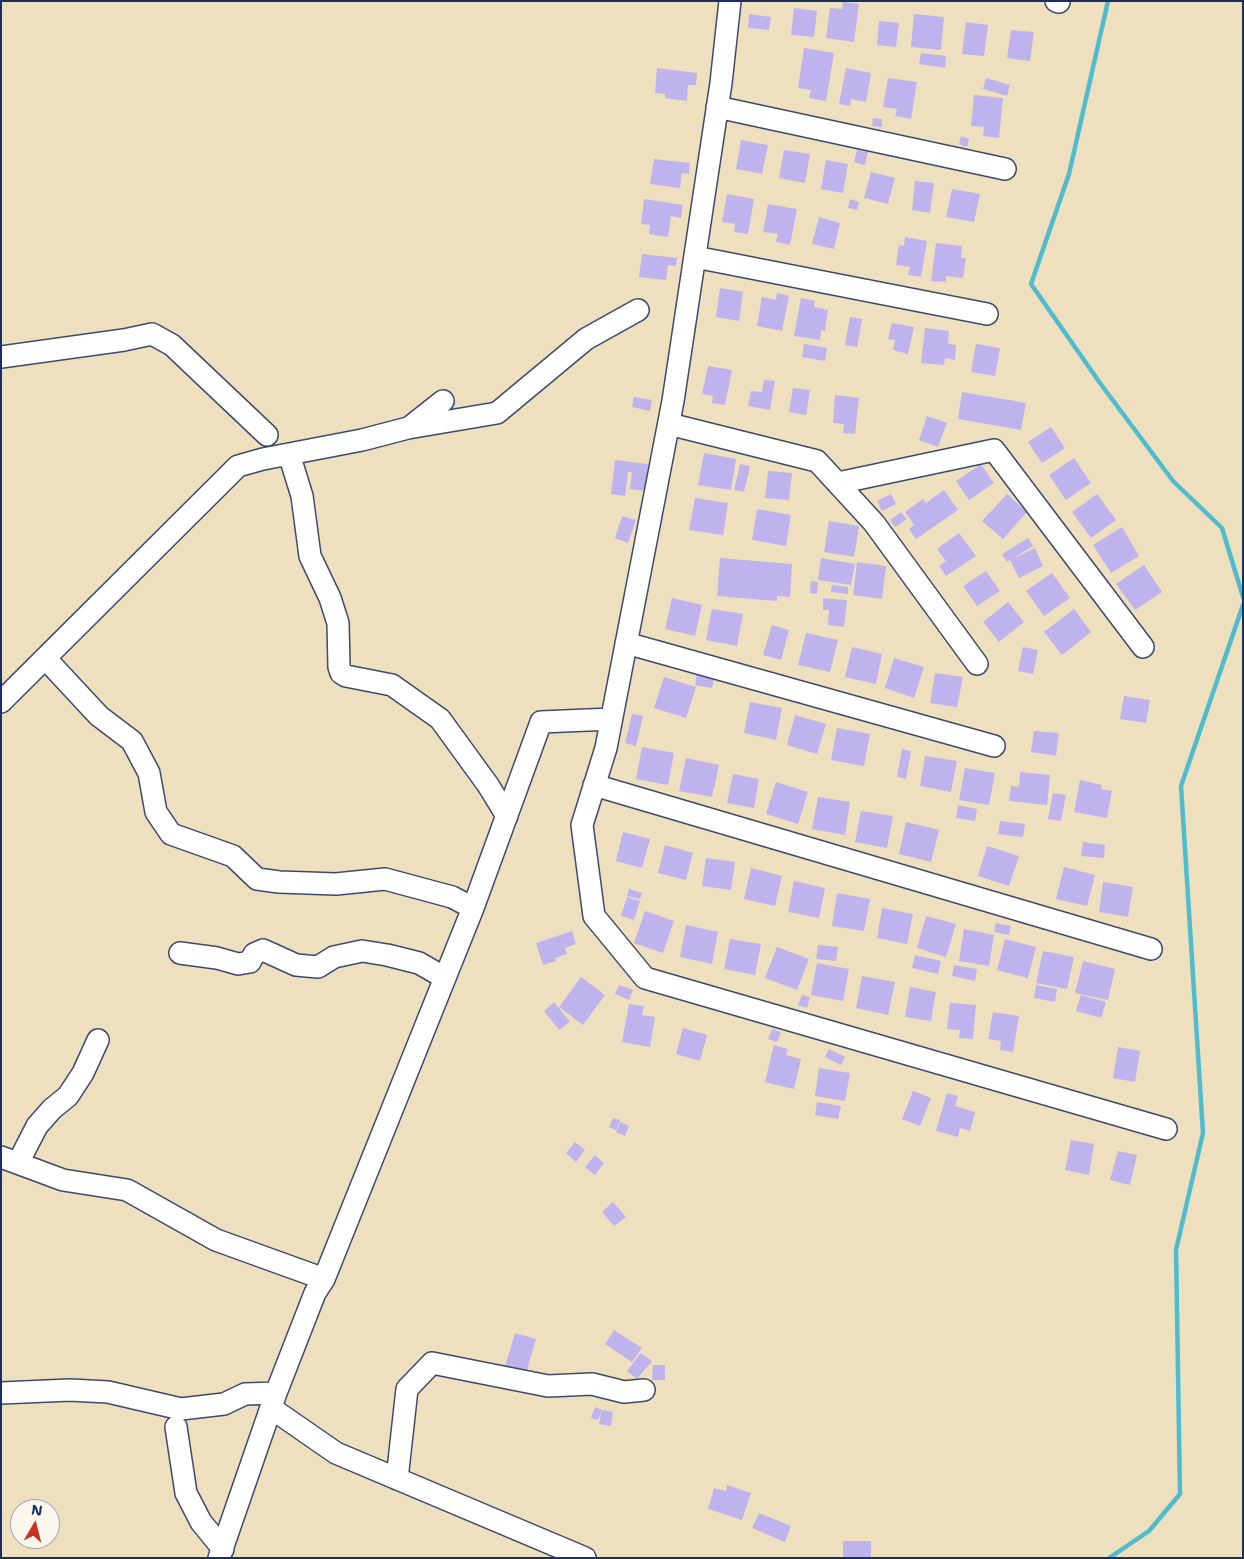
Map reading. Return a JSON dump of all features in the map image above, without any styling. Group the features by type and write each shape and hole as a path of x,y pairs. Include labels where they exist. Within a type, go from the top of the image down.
{"street":[{"path":"730,1 717,107 669,424 606,748 582,826 594,916 645,978 1166,1129"},
{"path":"717,107 1004,169"},
{"path":"695,257 987,314"},
{"path":"1,702 238,466 262,458 362,440 408,428 498,413 586,338 638,310"},
{"path":"1,357 124,340 152,334 172,345 266,435"},
{"path":"408,428 443,401"},
{"path":"669,424 817,461 874,523 976,664"},
{"path":"838,483 994,450 1143,647"},
{"path":"289,454 302,496 310,556 330,598 338,623 339,667 341,673 346,676 392,684 440,719 507,816"},
{"path":"626,644 994,746"},
{"path":"45,658 99,716 132,741 149,773 156,812 171,834 232,856 257,879 279,882 336,884 385,879 452,897 473,908"},
{"path":"221,1553 274,1400 315,1293 324,1279 473,908 541,722 611,719"},
{"path":"594,785 1151,949"},
{"path":"180,953 217,958 238,964 250,962 254,954 263,950 296,965 318,967 334,957 362,951 419,963 445,978"},
{"path":"98,1040 83,1072 68,1096 52,1109 10,1160 63,1180 127,1190 216,1240 324,1279"},
{"path":"397,1479 407,1389 432,1363 548,1386 592,1384 624,1392 644,1390"},
{"path":"1,1393 70,1390 108,1392 181,1410 224,1404 245,1394 274,1400 336,1453 585,1558"},
{"path":"176,1427 186,1493 201,1522 221,1553"}],"building":[{"path":"843,2 859,4 854,42 826,38 830,8 842,9"},
{"path":"794,8 817,11 814,37 791,35"},
{"path":"749,14 771,17 769,30 748,28"},
{"path":"914,14 944,17 941,50 911,47"},
{"path":"879,21 899,23 896,47 877,45"},
{"path":"966,22 988,25 984,56 962,54"},
{"path":"1011,30 1034,32 1030,61 1007,58"},
{"path":"804,48 834,53 826,101 809,98 811,90 798,88"},
{"path":"921,53 946,56 945,68 919,64"},
{"path":"657,68 697,73 696,85 688,85 687,101 665,98 665,94 655,93"},
{"path":"846,68 871,73 866,102 851,99 850,106 839,104"},
{"path":"888,78 917,82 911,119 895,116 897,109 883,107"},
{"path":"986,78 1010,85 1007,96 983,89"},
{"path":"974,95 1003,98 999,138 983,136 984,127 971,126"},
{"path":"873,118 882,119 882,127 872,126"},
{"path":"961,136 969,139 967,147 959,144"},
{"path":"741,140 768,145 762,174 736,169"},
{"path":"784,150 810,154 805,183 779,178"},
{"path":"857,150 868,152 865,165 854,162"},
{"path":"654,159 690,163 689,174 682,173 680,188 650,184"},
{"path":"826,160 848,164 843,193 821,189"},
{"path":"871,172 895,178 888,204 864,198"},
{"path":"915,181 934,183 930,213 912,210"},
{"path":"952,189 980,194 974,222 946,217"},
{"path":"727,194 754,199 748,234 734,232 735,224 722,222"},
{"path":"644,199 683,205 681,218 671,216 668,237 649,234 650,225 641,224"},
{"path":"850,199 859,202 857,210 848,208"},
{"path":"768,204 797,209 790,245 776,242 778,234 763,232"},
{"path":"819,217 840,223 834,249 812,244"},
{"path":"905,237 927,241 921,277 908,275 910,267 896,265 899,245 904,246"},
{"path":"936,243 962,246 961,258 966,258 963,278 946,276 946,282 931,281"},
{"path":"642,254 677,258 676,266 668,265 666,280 639,277"},
{"path":"720,288 743,292 739,321 716,317"},
{"path":"777,293 789,296 782,331 757,326 762,297 776,300"},
{"path":"801,298 815,301 814,307 828,310 825,331 821,330 820,340 794,336"},
{"path":"850,317 862,319 857,347 845,345"},
{"path":"892,323 914,327 908,354 893,350 895,340 888,339"},
{"path":"925,328 949,331 948,344 956,345 955,360 945,358 944,365 921,363"},
{"path":"804,344 827,348 825,361 802,357"},
{"path":"976,344 1000,348 995,376 971,372"},
{"path":"708,366 732,370 725,405 712,403 713,396 702,394"},
{"path":"764,380 775,381 770,410 748,406 751,391 762,392"},
{"path":"793,388 810,390 806,415 789,412"},
{"path":"962,392 1026,403 1021,430 958,419"},
{"path":"835,395 859,398 855,434 843,433 844,424 833,423"},
{"path":"634,397 652,400 650,411 632,407"},
{"path":"927,416 947,423 938,447 919,440"},
{"path":"1051,427 1065,448 1042,463 1028,442"},
{"path":"704,453 736,459 731,490 698,485"},
{"path":"1074,458 1091,483 1066,500 1049,475"},
{"path":"615,460 648,464 645,491 630,489 632,472 628,472 625,496 611,494"},
{"path":"740,464 750,466 744,492 734,490"},
{"path":"981,464 994,483 969,500 956,481"},
{"path":"768,471 792,473 789,500 765,498"},
{"path":"944,490 958,510 916,539 909,529 914,525 905,512 923,499 926,503"},
{"path":"891,494 896,504 882,511 877,501"},
{"path":"1007,494 1027,512 1003,539 982,521"},
{"path":"1097,494 1116,520 1091,538 1072,512"},
{"path":"695,498 728,503 723,535 689,530"},
{"path":"757,509 791,515 786,546 752,540"},
{"path":"901,512 907,519 895,527 890,520"},
{"path":"622,516 636,520 628,543 615,538"},
{"path":"829,521 859,526 854,557 824,552"},
{"path":"1122,527 1139,556 1111,573 1093,545"},
{"path":"959,533 976,556 946,576 939,566 946,561 937,549"},
{"path":"1028,538 1033,546 1007,562 1002,554"},
{"path":"1035,548 1043,566 1019,578 1010,560"},
{"path":"720,558 792,564 790,597 777,596 777,601 717,596"},
{"path":"821,558 855,564 851,585 818,580"},
{"path":"857,562 886,566 882,599 853,595"},
{"path":"1144,565 1162,592 1135,610 1116,584"},
{"path":"986,571 1000,591 977,606 963,586"},
{"path":"1052,573 1070,598 1044,616 1026,591"},
{"path":"811,581 818,582 817,594 810,593"},
{"path":"832,585 848,587 848,594 831,592"},
{"path":"672,598 702,605 695,636 665,629"},
{"path":"823,598 847,600 844,627 828,625 829,610 823,610"},
{"path":"1008,602 1024,622 999,642 983,622"},
{"path":"712,609 743,614 737,646 706,640"},
{"path":"1074,609 1091,632 1062,655 1044,632"},
{"path":"772,625 789,630 781,660 763,655"},
{"path":"806,633 838,640 830,672 798,665"},
{"path":"852,647 882,654 876,684 845,677"},
{"path":"1023,647 1038,650 1033,674 1018,671"},
{"path":"894,658 924,667 914,698 885,688"},
{"path":"697,673 714,677 712,688 695,685"},
{"path":"935,673 963,677 957,707 930,703"},
{"path":"664,677 696,687 686,718 654,708"},
{"path":"1124,696 1150,700 1146,723 1120,719"},
{"path":"750,702 782,708 776,740 744,733"},
{"path":"632,714 643,716 636,746 625,743"},
{"path":"795,715 826,724 817,754 787,745"},
{"path":"837,728 870,734 864,766 831,760"},
{"path":"1034,731 1059,733 1056,756 1031,752"},
{"path":"642,747 674,753 668,785 636,779"},
{"path":"902,749 911,751 906,779 897,777"},
{"path":"925,756 957,761 951,792 920,786"},
{"path":"686,758 719,765 712,797 679,791"},
{"path":"965,768 995,773 989,805 959,800"},
{"path":"1020,772 1050,775 1047,805 1009,801 1011,786 1019,787"},
{"path":"733,774 759,779 754,808 727,803"},
{"path":"1080,780 1102,785 1101,789 1112,791 1107,818 1074,812"},
{"path":"776,782 808,792 798,824 766,814"},
{"path":"1053,793 1066,795 1061,821 1048,819"},
{"path":"818,797 850,802 845,835 812,829"},
{"path":"958,805 977,809 975,821 956,818"},
{"path":"861,811 893,816 887,848 855,842"},
{"path":"1000,821 1025,824 1023,837 998,834"},
{"path":"906,822 939,830 931,862 899,854"},
{"path":"623,832 650,839 642,868 616,861"},
{"path":"1083,842 1105,845 1104,858 1081,856"},
{"path":"665,845 693,853 686,880 658,873"},
{"path":"987,846 1019,856 1009,886 978,876"},
{"path":"706,858 735,862 731,890 702,886"},
{"path":"1064,867 1095,875 1087,906 1056,899"},
{"path":"751,868 782,876 775,906 744,899"},
{"path":"794,881 825,888 819,918 788,912"},
{"path":"1103,882 1133,887 1128,917 1099,912"},
{"path":"629,889 642,893 640,899 627,896"},
{"path":"837,893 870,899 864,931 832,926"},
{"path":"627,897 640,901 634,920 621,916"},
{"path":"882,908 913,914 907,944 877,938"},
{"path":"645,911 674,921 663,953 634,943"},
{"path":"926,916 956,924 946,957 917,948"},
{"path":"996,923 1011,926 1009,935 994,932"},
{"path":"686,925 718,932 712,964 680,957"},
{"path":"964,929 994,935 989,966 959,961"},
{"path":"572,931 576,944 565,948 567,954 555,958 556,961 543,965 536,943"},
{"path":"730,939 761,944 755,975 724,969"},
{"path":"1005,939 1036,947 1028,978 997,970"},
{"path":"818,945 838,947 836,961 816,959"},
{"path":"777,947 809,959 797,990 765,978"},
{"path":"1043,951 1074,957 1067,989 1036,983"},
{"path":"915,955 941,961 938,974 912,968"},
{"path":"1083,961 1115,969 1108,1000 1075,993"},
{"path":"817,963 849,969 843,1001 811,995"},
{"path":"954,965 977,969 975,981 952,976"},
{"path":"862,976 895,982 888,1015 856,1008"},
{"path":"581,977 605,995 583,1025 559,1007"},
{"path":"619,985 633,990 629,1000 615,994"},
{"path":"1036,985 1057,989 1055,1002 1034,998"},
{"path":"910,987 936,992 931,1021 905,1017"},
{"path":"802,995 810,997 807,1008 798,1005"},
{"path":"1081,995 1106,1002 1101,1018 1076,1011"},
{"path":"554,1002 570,1022 559,1030 544,1011"},
{"path":"950,1003 976,1005 973,1039 959,1038 960,1030 947,1029"},
{"path":"629,1004 644,1006 642,1015 655,1017 650,1047 622,1042"},
{"path":"993,1012 1019,1016 1013,1052 1000,1050 1001,1041 988,1039"},
{"path":"683,1028 707,1035 700,1061 676,1054"},
{"path":"772,1029 781,1032 777,1042 768,1039"},
{"path":"774,1045 788,1049 786,1055 801,1059 794,1089 765,1082"},
{"path":"1118,1047 1140,1051 1135,1082 1113,1078"},
{"path":"829,1049 845,1057 841,1065 825,1057"},
{"path":"819,1068 850,1073 845,1101 815,1096"},
{"path":"913,1091 931,1098 920,1126 902,1119"},
{"path":"947,1093 958,1096 955,1106 975,1112 970,1131 960,1128 958,1137 936,1131"},
{"path":"817,1102 841,1106 838,1119 815,1115"},
{"path":"613,1118 620,1120 616,1130 609,1127"},
{"path":"620,1122 629,1126 625,1136 616,1132"},
{"path":"1071,1140 1094,1144 1089,1175 1065,1170"},
{"path":"575,1142 585,1150 576,1162 566,1153"},
{"path":"1118,1151 1137,1155 1130,1185 1110,1180"},
{"path":"595,1155 604,1163 595,1175 585,1167"},
{"path":"613,1202 626,1217 614,1226 602,1212"},
{"path":"614,1330 642,1348 632,1362 605,1344"},
{"path":"515,1333 536,1339 524,1380 503,1374"},
{"path":"641,1353 652,1361 637,1379 627,1371"},
{"path":"653,1365 665,1365 665,1380 652,1380"},
{"path":"595,1407 602,1410 598,1420 591,1418"},
{"path":"602,1410 613,1412 611,1426 599,1424"},
{"path":"727,1485 751,1493 742,1520 708,1509 714,1488 726,1491"},
{"path":"759,1513 791,1526 785,1542 752,1528"},
{"path":"843,1541 871,1541 871,1558 843,1558"}],"waterway":[{"path":"1108,1 1069,174 1031,284 1100,383 1173,481 1222,528 1243,597"},
{"path":"1109,1558 1149,1531 1180,1494 1176,1250 1203,1133 1181,786 1243,605"}]}
